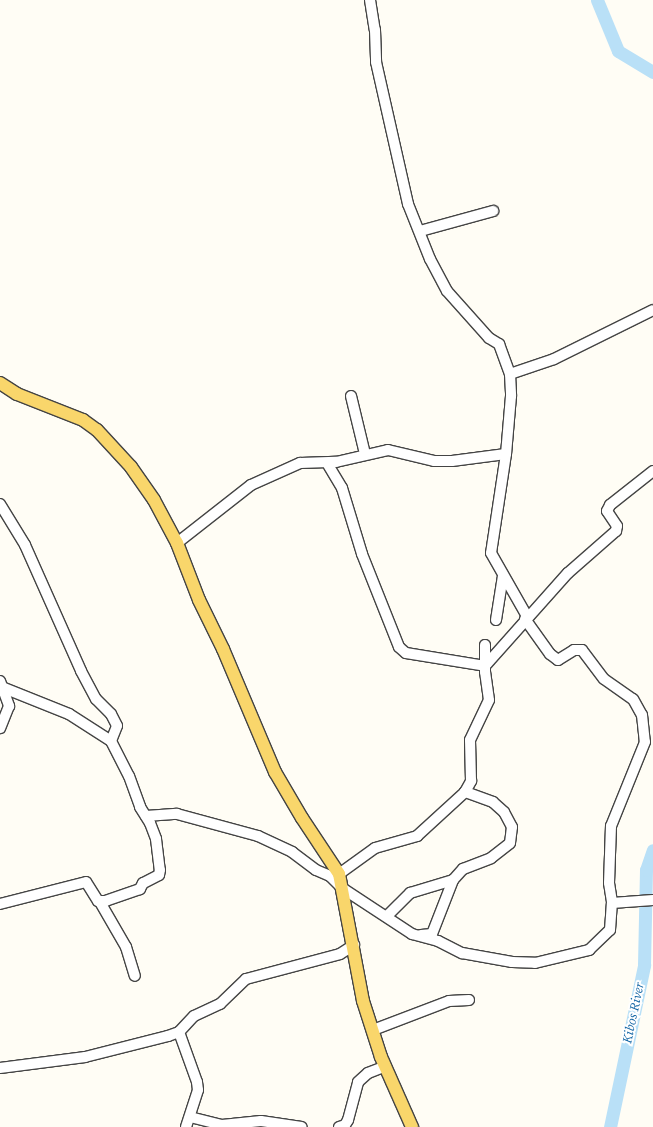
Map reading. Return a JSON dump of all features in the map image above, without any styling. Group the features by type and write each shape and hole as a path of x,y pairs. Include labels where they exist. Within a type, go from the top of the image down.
{"main road":[{"path":"0,383 17,394 83,420 97,430 131,467 154,500 177,542 199,600 223,649 275,772 302,818 339,874 354,945 363,1001 386,1066 412,1127"}],"street":[{"path":"146,816 178,814 258,836 292,852 316,870 330,876 342,888 417,936 438,941 462,953 512,962 535,963 589,950 610,930 613,922 609,883 610,826 646,742 642,715 633,699 604,679 582,650 574,650 558,660 550,654 526,618 503,576 491,547 506,454 511,396 510,374 499,344 489,338 446,291 430,259 420,230 408,204 376,62 375,30 370,0"},
{"path":"420,230 493,211"},
{"path":"510,374 554,359 653,310"},
{"path":"351,396 365,454"},
{"path":"177,542 231,499 265,477 300,463 327,463 388,450 418,458 452,462 506,454"},
{"path":"327,463 342,488 362,554 400,647 406,653 485,666"},
{"path":"485,666 526,618 568,573 616,530 617,526 607,509 653,471"},
{"path":"0,504 28,551 81,671 96,700 111,714 117,726 111,741"},
{"path":"496,620 503,576"},
{"path":"339,874 375,848 417,836 465,792 471,781 470,740 490,700 485,666 486,645"},
{"path":"2,685 69,714 111,741 129,776 156,839 159,875 143,883 140,889 100,902"},
{"path":"0,728 9,706 4,696 2,685"},
{"path":"417,936 432,934 453,880 463,869 501,852 510,843 512,834 509,820 493,802 465,792"},
{"path":"386,916 410,893 453,880"},
{"path":"0,904 86,882 100,902 107,918 126,947 135,976"},
{"path":"612,903 653,900"},
{"path":"0,1068 85,1057 179,1032 194,1016 220,1004 246,979 340,954 354,945"},
{"path":"373,1030 449,1001 469,1000"},
{"path":"179,1032 197,1082 190,1117 186,1127"},
{"path":"339,1127 345,1125 348,1120 358,1082 368,1073 386,1066"},
{"path":"190,1117 222,1125 261,1121 302,1127"}],"waterway":[{"name":"Kibos River","path":"597,0 618,51 653,72"},
{"name":"Kibos River","path":"610,1127 644,965 646,870 653,850"}]}
